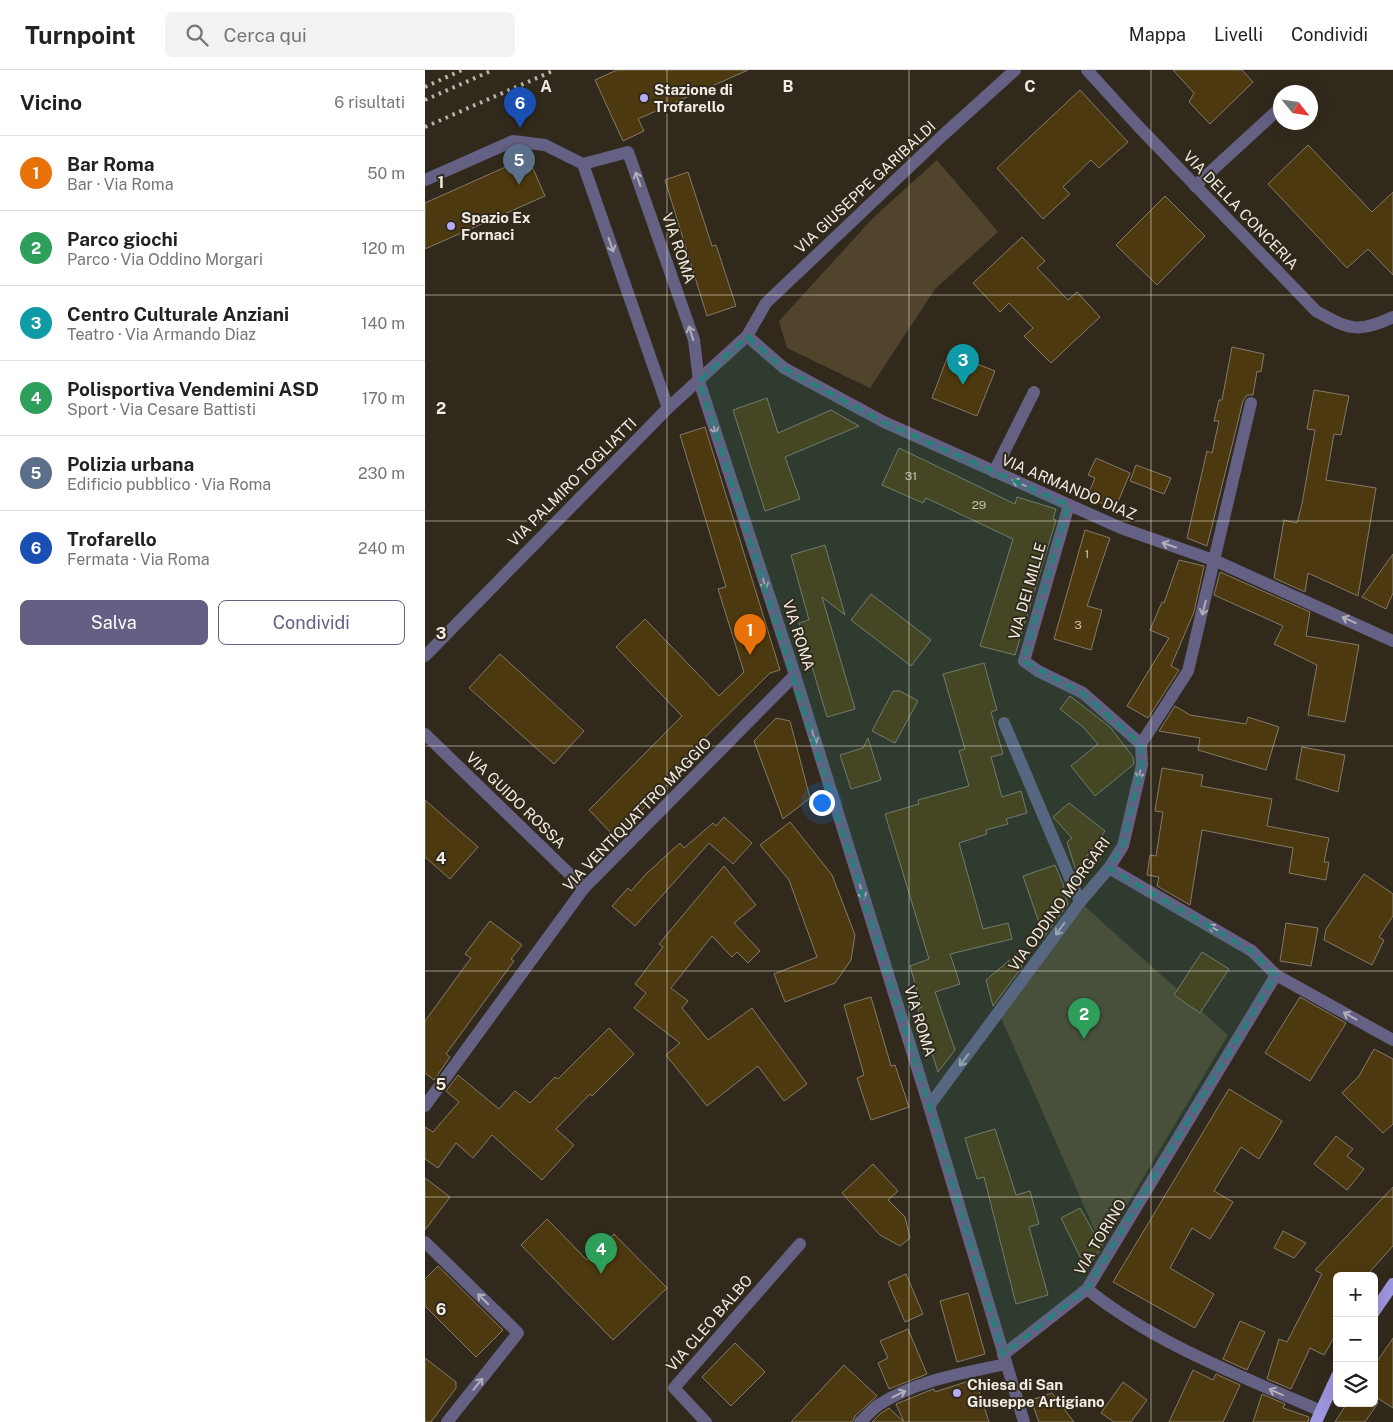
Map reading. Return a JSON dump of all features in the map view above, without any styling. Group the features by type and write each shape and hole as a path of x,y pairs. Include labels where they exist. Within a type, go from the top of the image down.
{"main road":[{"path":"1378,1306 1393,1284"},
{"name":"VIA TORINO","path":"1318,1417 1333,1385"}],"street":[{"name":"VIA GIUSEPPE GARIBALDI","path":"747,336 766,303 928,149 1015,70"},
{"name":"VIA DELLA CONCERIA","path":"1087,70 1195,186 1316,311 1345,327 1371,326 1393,317"},
{"path":"1195,186 1273,114"},
{"path":"425,180 513,141 545,145 583,164 668,408"},
{"name":"VIA ROMA","path":"583,164 628,152 694,340 699,381 795,675 929,1106 1024,1422"},
{"name":"VIA PALMIRO TOGLIATTI","path":"425,656 668,408 747,336"},
{"name":"VIA ARMANDO DIAZ","path":"747,336 785,368 883,422 1121,528 1215,560 1389,638"},
{"path":"994,472 1034,392"},
{"path":"1141,744 1188,671 1251,403"},
{"name":"VIA DEI MILLE","path":"1069,505 1024,661 1038,671 1083,693 1141,744"},
{"path":"1389,638 1393,624"},
{"name":"VIA VENTIQUATTRO MAGGIO","path":"425,1106 584,888 795,675"},
{"path":"1004,723 1080,902"},
{"name":"VIA GUIDO ROSSA","path":"425,734 584,888"},
{"name":"VIA ODDINO MORGARI","path":"929,1106 1080,902 1109,868 1123,846 1142,765 1141,744"},
{"path":"1109,868 1253,950 1276,975 1393,1040"},
{"name":"VIA TORINO","path":"1276,975 1087,1289 1125,1317 1318,1417"},
{"path":"425,1242 518,1334 447,1422"},
{"name":"VIA CLEO BALBO","path":"706,1422 674,1388 800,1244"},
{"path":"860,1422 879,1404 903,1391 1005,1360 1087,1289"}],"highlighted area":[{"path":"747,336 784,368 884,422 1069,505 1024,661 1083,693 1141,744 1142,765 1123,846 1109,868 1252,951 1276,975 1087,1289 1003,1355 929,1106 699,381"}],"shaded area":[{"path":"937,160 998,232 935,289 870,388 787,348 779,321 873,218"},
{"path":"1080,902 1228,1035 1102,1247 999,1013"}],"building":[{"name":"Stazione di Trofarello","path":"617,70 748,70 638,119 644,131 623,141 595,80"},
{"path":"1173,70 1242,70 1253,82 1210,124 1189,102 1194,93"},
{"path":"1080,90 1128,142 1099,168 1091,160 1063,187 1070,194 1043,219 997,168"},
{"path":"1308,145 1372,212 1393,192 1393,275 1368,249 1347,268 1268,184"},
{"name":"Spazio Ex Fornaci","path":"528,157 545,196 425,249 425,203"},
{"path":"688,172 712,246 716,245 736,306 707,316 665,180"},
{"path":"1165,196 1205,236 1157,285 1116,245"},
{"path":"1022,237 1045,261 1037,268 1068,300 1077,292 1100,317 1051,363 1024,336 1033,328 1009,303 1000,312 973,283"},
{"path":"1232,347 1264,354 1261,372 1257,371 1253,395 1247,395 1243,401 1207,546 1187,538 1207,451 1212,453 1219,421 1214,421 1219,400 1222,400"},
{"path":"949,353 995,371 977,416 932,398"},
{"path":"1314,390 1349,396 1341,435 1334,434 1326,480 1376,488 1358,596 1308,573 1305,592 1274,578 1284,520 1297,523 1302,504 1315,430 1307,429"},
{"path":"767,398 778,433 831,410 859,426 785,457 800,499 765,511 733,410"},
{"path":"705,427 780,670 770,673 683,759 688,764 615,837 589,810 682,716 616,647 645,619 719,696 744,672 718,589 726,587 680,435"},
{"path":"899,448 1015,504 1017,497 1056,509 1053,519 1056,520 1015,655 980,646 1013,539 926,498 923,503 882,485"},
{"path":"1096,458 1130,473 1115,509 1087,497 1095,478 1088,475"},
{"path":"1136,465 1171,478 1164,494 1130,481"},
{"path":"1085,530 1110,538 1087,606 1102,610 1091,650 1054,639"},
{"path":"825,545 845,615 822,597 855,709 827,717 799,623 809,620 791,555"},
{"path":"1393,554 1393,593 1386,609 1362,597"},
{"path":"1179,560 1204,566 1194,612 1171,666 1179,670 1148,718 1127,706 1169,638 1150,630 1162,602 1164,603"},
{"path":"1220,572 1310,612 1306,636 1359,645 1345,722 1308,715 1317,665 1274,644 1283,626 1214,595"},
{"path":"871,594 931,640 911,666 851,620"},
{"path":"500,654 584,731 554,764 469,688"},
{"path":"984,663 997,710 991,712 1003,754 991,757 1002,797 1021,791 1027,813 1006,819 1008,824 986,830 987,834 959,843 983,929 1008,923 1012,939 950,954 960,984 935,992 955,1050 938,1072 918,1009 922,1007 910,966 929,959 885,814 919,804 918,800 969,786 959,751 965,749 943,674"},
{"path":"893,691 900,691 918,701 895,743 872,731"},
{"path":"1070,696 1110,727 1133,757 1134,764 1095,796 1071,766 1098,744 1083,727 1060,709"},
{"path":"1175,706 1190,715 1246,724 1248,717 1279,727 1266,770 1198,750 1200,738 1159,731"},
{"path":"776,718 790,721 810,798 783,819 754,741"},
{"path":"868,738 881,780 851,789 840,755 863,748"},
{"path":"1302,747 1345,755 1338,792 1296,779"},
{"path":"1162,768 1203,775 1201,786 1272,799 1267,826 1329,838 1324,862 1329,862 1326,880 1289,873 1293,848 1202,830 1190,905 1157,886 1159,877 1147,875 1150,855 1156,856 1163,812 1155,811"},
{"path":"425,800 478,847 450,879 425,857"},
{"path":"1069,803 1105,831 1076,871 1067,842 1072,838 1053,817"},
{"path":"724,817 752,843 733,864 709,843 635,926 612,906 628,888 631,891 646,874 680,843 684,848 713,823 716,826"},
{"path":"790,822 832,875 855,935 851,960 835,983 785,1002 774,974 817,957 789,880 760,845"},
{"path":"1055,865 1064,886 1068,904 1044,937 1023,876"},
{"path":"724,866 756,905 734,923 760,951 748,963 737,952 732,957 712,936 671,988 688,1001 682,1008 708,1040 752,1008 807,1084 784,1101 758,1066 707,1106 666,1055 680,1043 634,1008 646,993 635,984 663,947 659,944"},
{"path":"1364,874 1393,894 1393,916 1379,937 1384,940 1372,965 1324,940 1326,929"},
{"path":"490,921 522,945 511,959 514,961 446,1054 450,1057 434,1080 425,1073 425,1021 471,958 465,954"},
{"path":"1286,923 1318,928 1311,966 1280,961"},
{"path":"1202,952 1229,969 1200,1013 1174,995"},
{"path":"1017,954 1022,967 993,1006 986,980"},
{"path":"871,997 891,1066 895,1065 909,1107 871,1120 857,1078 864,1075 844,1005"},
{"path":"1300,997 1346,1023 1310,1081 1265,1053"},
{"path":"609,1028 634,1054 592,1096 590,1094 556,1129 574,1145 542,1180 492,1135 473,1158 456,1143 438,1168 425,1159 425,1127 433,1132 459,1102 446,1091 458,1075 499,1109 515,1091 530,1103 555,1077 558,1079"},
{"path":"1374,1049 1393,1059 1393,1124 1383,1133 1342,1093 1359,1076"},
{"path":"1229,1089 1282,1121 1259,1159 1241,1147 1214,1191 1233,1202 1210,1239 1192,1228 1170,1268 1214,1294 1195,1328 1113,1282"},
{"path":"995,1129 1016,1195 1030,1191 1039,1224 1029,1227 1048,1295 1016,1304 984,1177 977,1179 965,1138"},
{"path":"1336,1136 1353,1149 1347,1156 1364,1169 1347,1190 1314,1164"},
{"path":"873,1164 898,1191 888,1200 905,1217 910,1238 900,1246 880,1235 842,1193"},
{"path":"425,1178 450,1197 425,1230"},
{"path":"1393,1187 1393,1246 1370,1272 1333,1272 1333,1339 1324,1355 1310,1348 1291,1389 1267,1379 1279,1339 1287,1342 1322,1274 1315,1270"},
{"path":"1080,1208 1102,1247 1086,1269 1061,1218"},
{"path":"547,1219 587,1260 614,1234 667,1288 613,1340 521,1245"},
{"path":"1283,1231 1306,1243 1294,1258 1274,1248"},
{"path":"438,1266 503,1330 476,1357 425,1306 425,1279"},
{"path":"906,1274 923,1314 905,1322 888,1282"},
{"path":"968,1293 985,1354 957,1362 940,1301"},
{"path":"1240,1321 1265,1332 1247,1370 1223,1359"},
{"path":"908,1329 927,1374 889,1389 878,1363 888,1358 880,1341"},
{"path":"1393,1338 1393,1408 1378,1399 1378,1360"},
{"path":"735,1343 765,1372 731,1406 702,1377"},
{"path":"425,1358 456,1382 456,1388 431,1422 425,1422"},
{"path":"844,1365 877,1396 855,1416 852,1422 791,1422"},
{"path":"1193,1370 1213,1380 1216,1374 1240,1385 1223,1422 1169,1422"},
{"name":"Chiesa di San Giuseppe Artigiano","path":"975,1379 989,1422 904,1422 896,1404 934,1389 935,1392"},
{"path":"1123,1382 1147,1400 1131,1422 1114,1422 1101,1413"},
{"path":"1052,1393 1074,1422 1039,1422 1031,1400"},
{"path":"1262,1394 1285,1404 1283,1408 1309,1417 1308,1422 1253,1422"},
{"path":"1344,1407 1375,1407 1365,1422 1335,1422"},
{"path":"889,1408 904,1422 872,1422 880,1414"}],"railway":[{"path":"425,87 462,70"},
{"path":"425,100 493,70"},
{"path":"425,127 555,70"}],"place":[{"name":"Stazione di Trofarello","path":"644,98"},
{"name":"Trofarello","path":"520,128"},
{"name":"Polizia urbana","path":"519,185"},
{"name":"Spazio Ex Fornaci","path":"451,226"},
{"name":"Centro Culturale Anziani","path":"963,385"},
{"name":"Bar Roma","path":"750,655"},
{"name":"Parco giochi","path":"1084,1039"},
{"name":"Polisportiva Vendemini ASD","path":"601,1274"},
{"name":"Chiesa di San Giuseppe Artigiano","path":"957,1393"}]}
